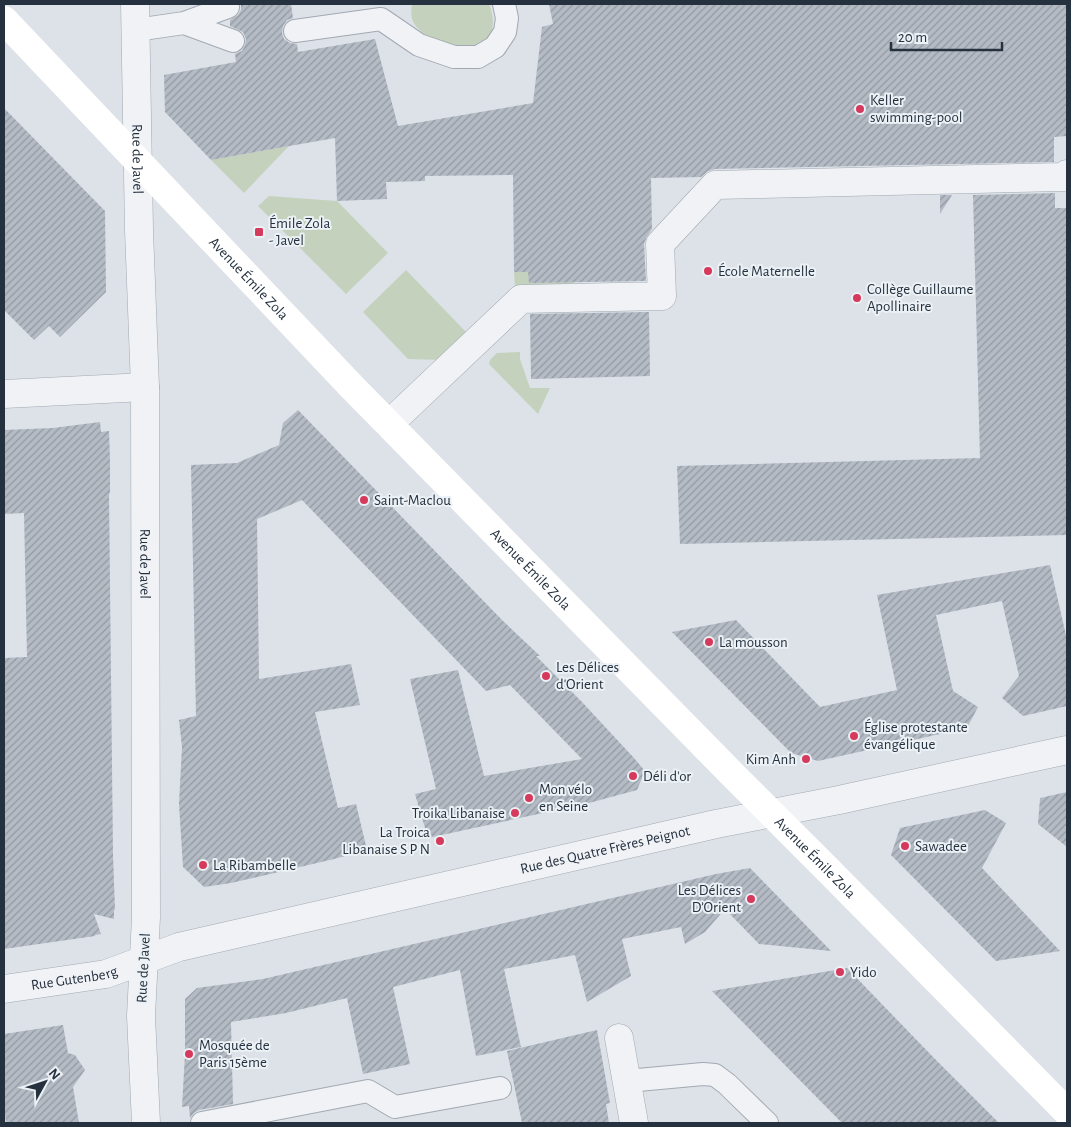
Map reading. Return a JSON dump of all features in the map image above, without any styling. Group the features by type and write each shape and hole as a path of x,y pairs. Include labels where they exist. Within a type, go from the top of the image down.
{"main road":[{"name":"Avenue Émile Zola","path":"4,20 348,382 1067,1112"}],"street":[{"name":"Rue de Javel","path":"135,4 137,161 145,387 146,917 140,1016 146,1123"},
{"path":"389,424 521,299 662,296 660,244 715,185 1064,177 1067,174"},
{"path":"4,394 145,387"},
{"name":"Rue des Quatre Frères Peignot","path":"144,960 179,947 716,824 839,800 1067,750"},
{"name":"Rue Gutenberg","path":"4,989 106,974 144,960"},
{"path":"619,1038 634,1123"}],"lane":[{"path":"295,31 381,19 418,44 454,57 478,57 495,47 505,32 507,18 504,4"},
{"path":"136,30 184,23 228,6"},
{"path":"184,23 233,40"},
{"path":"627,1081 703,1074 715,1075 727,1084 767,1123"},
{"path":"202,1123 368,1091 395,1107 500,1088"}],"green space":[{"path":"412,4 489,4 493,19 491,34 484,43 469,51 437,41 416,26 412,19"},
{"path":"289,146 244,193 211,160"},
{"path":"269,196 337,201 388,253 346,294 258,206"},
{"path":"406,270 468,334 442,360 408,359 363,312"},
{"path":"574,271 574,282 570,285 515,287 514,272"},
{"path":"520,352 520,359 530,388 550,388 538,414 489,364 490,360 497,353"}],"building":[{"path":"241,4 291,4 293,18 287,20 283,26 282,33 284,39 290,43 297,44 298,52 375,39 398,126 533,103 542,27 553,24 549,4 1067,4 1067,136 1054,137 1054,162 715,169 708,171 701,177 651,178 652,229 644,244 646,281 529,283 528,272 514,272 513,175 425,176 425,181 386,182 387,199 337,201 335,138 211,160 165,112 164,75 236,62 235,54 242,51 246,39 243,32 230,26 230,20 238,15 241,10"},
{"path":"4,108 105,211 106,292 60,337 49,326 34,340 4,310"},
{"path":"1055,193 1055,208 1067,208 1067,535 680,544 677,466 980,458 973,195"},
{"path":"940,195 952,195 940,214"},
{"path":"649,312 650,376 531,379 530,314"},
{"path":"298,410 503,621 540,656 536,656 634,758 645,771 637,790 589,803 428,838 415,794 436,789 410,679 458,670 484,776 582,759 510,685 486,691 302,500 257,519 259,679 351,664 360,705 315,712 338,808 356,804 367,850 231,883 204,887 183,867 179,804 182,747 179,720 196,716 191,465 237,463 279,445 283,423"},
{"path":"100,422 101,432 109,431 110,461 114,919 94,914 101,934 95,936 4,949 4,658 27,657 24,513 4,514 4,430 53,428"},
{"path":"1050,565 1067,640 1067,706 1023,716 1002,698 1019,676 1002,601 936,615 953,691 978,707 967,728 818,761 791,753 672,632 736,620 820,707 897,690 877,595"},
{"path":"1067,792 1067,847 1038,824 1040,798"},
{"path":"985,810 1006,823 982,868 1060,951 996,961 891,855 900,828"},
{"path":"750,868 831,951 759,944 725,909 705,932 685,944 681,927 622,939 631,976 587,1002 575,955 504,969 521,1047 476,1056 460,970 393,987 410,1064 363,1074 347,998 286,1013 231,1022 233,1104 199,1110 190,1118 189,1106 182,1107 185,1054 185,999 197,988 263,979 716,874"},
{"path":"847,968 999,1123 842,1123 712,991"},
{"path":"63,1025 68,1053 75,1055 85,1070 73,1087 79,1123 6,1123 4,1108 4,1034"},
{"path":"597,1030 610,1103 606,1104 609,1123 522,1123 507,1051"}],"place":[{"name":"Keller swimming-pool","path":"860,109"},
{"name":"Émile Zola - Javel","path":"259,232"},
{"name":"École Maternelle","path":"708,271"},
{"name":"Collège Guillaume Apollinaire","path":"857,298"},
{"name":"Saint-Maclou","path":"364,500"},
{"name":"La mousson","path":"709,642"},
{"name":"Les Délices d'Orient","path":"546,676"},
{"name":"Église protestante évangélique","path":"854,736"},
{"name":"Kim Anh","path":"806,759"},
{"name":"Déli d'or","path":"633,776"},
{"name":"Mon vélo en Seine","path":"529,798"},
{"name":"Troika Libanaise","path":"515,813"},
{"name":"La Troica Libanaise S P N","path":"440,841"},
{"name":"Sawadee","path":"905,846"},
{"name":"La Ribambelle","path":"203,865"},
{"name":"Les Délices D’Orient","path":"751,899"},
{"name":"Yido","path":"840,972"},
{"name":"Mosquée de Paris 15ème","path":"189,1054"}]}
